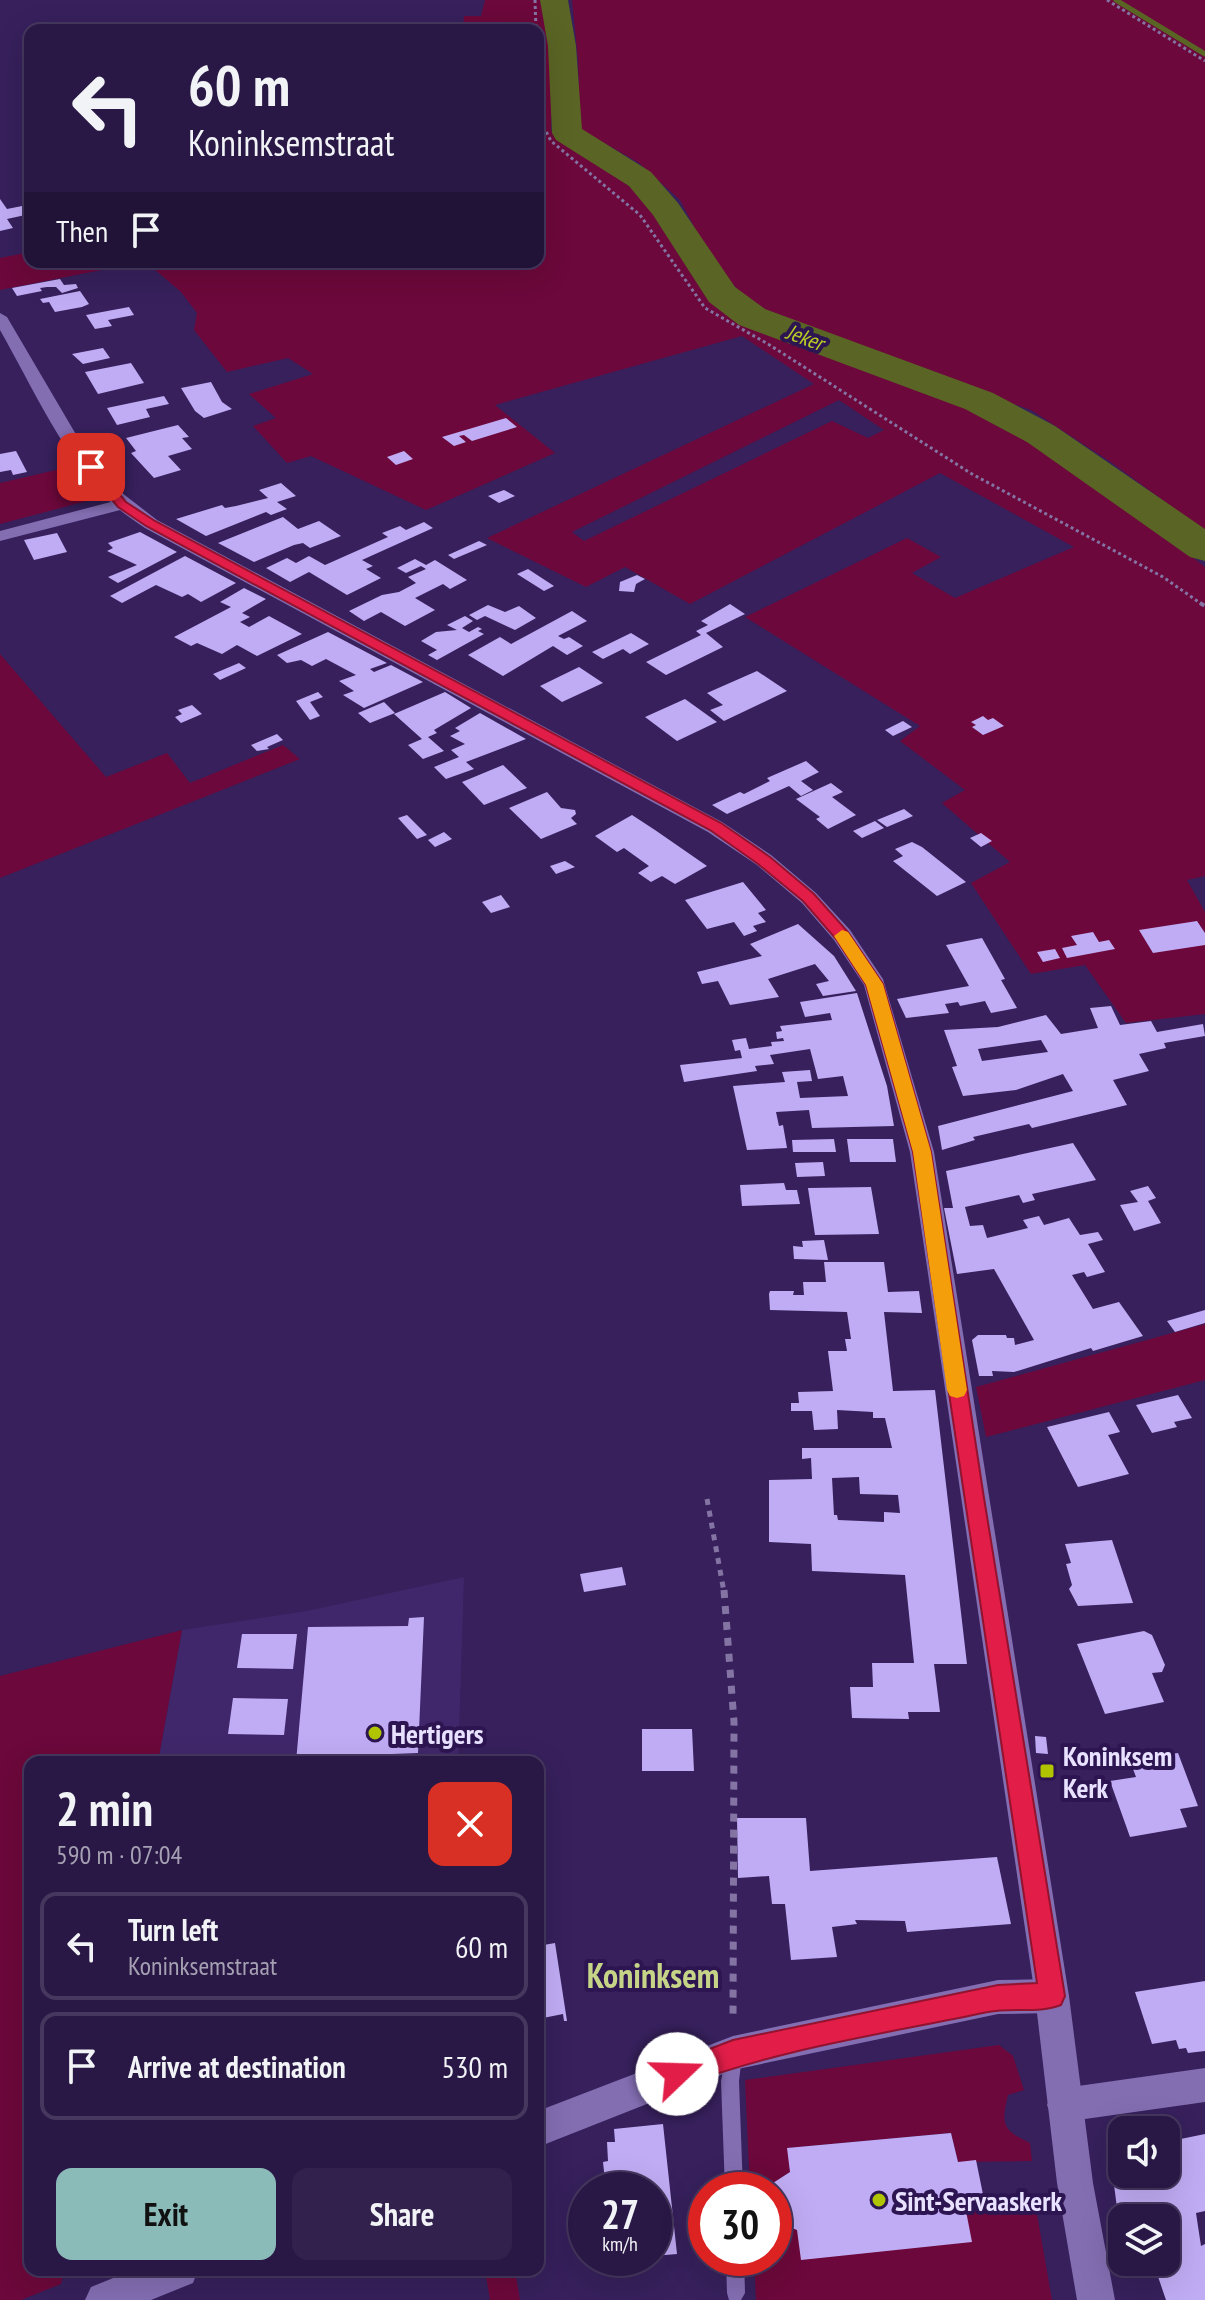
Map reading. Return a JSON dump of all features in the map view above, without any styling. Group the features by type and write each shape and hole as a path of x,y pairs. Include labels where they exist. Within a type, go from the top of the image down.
{"street":[{"path":"0,317 74,444 122,504 151,524 715,827 764,860 809,898 842,935 875,984 922,1152 1052,1996 1064,2105 1096,2300"},
{"path":"0,536 122,504"},
{"path":"544,2127 733,2053 998,1997 1052,1996"},
{"path":"1064,2105 1205,2085"},
{"path":"104,2300 165,2276"}],"lane":[{"path":"733,2053 730,2081 733,2172"},
{"path":"736,2276 736,2293"}],"path":[{"path":"535,0 536,24"},
{"path":"1107,0 1205,61"},
{"path":"544,128 551,141 640,215 705,308 768,344 972,474 1163,577 1205,606"},
{"path":"707,1499 725,1598 734,1722 733,2053"}],"shaded area":[{"path":"485,0 544,0 552,71 551,130 558,139 628,185 646,202 708,298 715,304 772,334 952,401 1008,429 1095,484 1205,567 1205,876 1187,880 1205,912 1205,1014 1126,1023 1085,965 1031,974 971,883 1010,862 942,803 965,790 900,741 920,726 745,617 907,538 941,557 912,573 955,598 1074,547 940,473 690,604 625,567 586,587 487,538 814,384 742,336 495,405 555,453 426,510 311,456 287,463 253,426 276,418 249,394 313,374 288,358 227,372 194,330 197,313 181,292 153,268 544,268 544,24 463,24 464,16 481,16","holes":["839,400 884,430 868,438 832,421 584,541 572,532"]},
{"path":"572,0 1205,0 1205,531 1112,463 1031,410 784,323 750,303 713,262 680,200 639,163 580,129"},
{"path":"24,253 24,268 112,268 0,290 0,258"},
{"path":"69,467 91,500 0,524 0,483"},
{"path":"0,654 106,777 167,753 190,783 283,745 300,759 0,878"},
{"path":"1205,1324 1205,1380 986,1437 976,1387"},
{"path":"464,1577 458,1756 159,1756 182,1630 307,1611"},
{"path":"182,1630 159,1756 24,1756 24,2276 63,2276 61,2284 21,2300 0,2300 0,1676"},
{"path":"999,2045 1013,2056 1024,2090 1008,2095 1006,2125 1030,2143 1032,2161 958,2162 951,2133 788,2148 790,2172 749,2172 745,2080"},
{"path":"1034,2197 1052,2300 756,2300 755,2276 792,2276 792,2228 797,2230 986,2209"},
{"path":"486,2276 516,2276 520,2300 490,2300"}],"building":[{"path":"0,199 7,209 22,206 24,215 7,219 13,228 0,231"},
{"path":"60,279 64,285 76,284 78,288 62,293 56,287 47,287 17,296 12,288"},
{"path":"80,291 89,304 82,307 55,312 49,302 43,303 40,299"},
{"path":"129,307 134,315 108,320 112,326 95,329 86,315"},
{"path":"103,348 110,358 83,364 72,354"},
{"path":"131,363 144,383 98,394 85,372"},
{"path":"211,382 222,402 232,409 204,418 195,411 181,388"},
{"path":"164,396 169,404 146,409 150,417 117,425 107,408"},
{"path":"506,418 517,427 472,441 464,435 459,436 466,442 454,446 442,437"},
{"path":"178,425 189,437 182,438 192,449 168,456 181,470 154,478 131,453 136,451 126,438"},
{"path":"16,451 27,472 13,475 11,470 0,472 0,454"},
{"path":"404,451 413,459 396,465 387,457"},
{"path":"281,483 296,496 277,502 287,509 271,515 266,512 206,536 176,519 222,505 225,508 268,498 259,490"},
{"path":"504,490 515,496 499,503 488,496"},
{"path":"283,517 298,529 319,521 341,536 310,548 303,543 294,545 254,562 218,543"},
{"path":"424,522 433,528 362,560 373,566 366,569 381,578 347,595 309,572 290,582 266,568 287,558 296,563 309,556 325,565 388,537 382,533 400,526 406,530"},
{"path":"140,532 177,552 118,583 108,577 137,565 107,551 113,548 108,543"},
{"path":"57,533 67,552 34,560 24,540"},
{"path":"479,541 487,545 454,559 448,555"},
{"path":"185,556 236,583 201,602 188,594 182,597 156,585 122,603 110,596"},
{"path":"415,559 426,565 435,560 467,580 450,589 443,584 415,598 435,610 405,626 381,612 364,621 349,611 416,583 408,577 426,569 421,566 406,573 397,568"},
{"path":"528,569 554,586 544,591 517,574"},
{"path":"637,575 645,579 636,584 634,592 619,591 620,582"},
{"path":"244,588 266,599 242,613 250,617 240,622 249,627 269,616 302,634 257,656 237,645 222,654 197,643 191,646 174,637 231,607 220,602"},
{"path":"730,604 745,614 706,633 723,647 666,675 646,662 701,635 696,631 708,625 701,621"},
{"path":"488,605 505,612 519,606 536,618 515,630 485,616 477,620 469,615"},
{"path":"572,611 587,621 558,636 564,639 569,637 583,646 567,655 553,646 503,676 468,655 500,637 511,644"},
{"path":"465,616 473,621 462,628 469,632 478,627 482,629 478,631 484,634 437,660 428,655 437,650 421,641 436,632 457,630 447,625"},
{"path":"328,632 387,663 370,669 374,672 391,665 423,682 364,708 343,695 354,691 339,681 356,675 326,659 312,666 301,660 287,663 277,655"},
{"path":"631,633 649,644 630,654 623,649 603,659 592,652"},
{"path":"239,663 246,668 220,680 213,674"},
{"path":"579,667 603,683 562,702 540,686"},
{"path":"757,671 787,691 724,721 710,710 723,705 707,693"},
{"path":"318,692 323,697 310,702 320,716 310,720 296,701"},
{"path":"445,692 471,708 434,730 437,733 428,737 444,751 423,759 408,745 422,739 394,714"},
{"path":"685,699 717,722 677,741 645,717"},
{"path":"384,702 395,713 370,723 358,713"},
{"path":"192,705 202,714 181,723 175,717 182,714 178,710"},
{"path":"480,713 526,739 466,762 474,769 446,779 434,767 459,757 451,750 465,744 450,736 460,731 455,728"},
{"path":"983,716 988,720 993,718 1004,726 983,735 972,727 976,725 971,722"},
{"path":"903,721 912,727 893,736 885,730"},
{"path":"277,734 283,740 267,747 269,749 257,751 251,745"},
{"path":"806,761 819,772 801,781 813,790 801,796 789,786 727,814 712,805 740,792 744,794 770,781 767,778"},
{"path":"503,765 527,788 484,805 462,782"},
{"path":"831,783 843,792 832,797 856,815 828,829 816,819 820,817 796,799"},
{"path":"547,792 561,808 575,810 576,814 571,818 577,824 541,839 509,808"},
{"path":"904,809 913,816 887,827 877,820"},
{"path":"407,815 427,835 417,839 398,818"},
{"path":"632,815 707,866 675,884 662,876 651,882 638,873 649,866 624,848 617,852 595,836"},
{"path":"875,821 884,828 862,838 853,831"},
{"path":"444,832 452,839 435,847 428,840"},
{"path":"981,833 992,841 981,847 970,838"},
{"path":"912,842 966,882 937,896 893,861 903,856 895,849"},
{"path":"565,861 575,867 556,874 550,866"},
{"path":"743,882 766,910 758,913 766,922 753,926 757,931 744,936 734,922 707,929 685,900"},
{"path":"501,895 510,907 491,913 482,902"},
{"path":"1197,921 1205,933 1205,945 1153,953 1139,930"},
{"path":"798,924 834,956 856,991 823,996 816,984 829,981 815,964 768,979 779,997 730,1005 718,981 702,984 697,972 762,956 750,944"},
{"path":"1093,932 1099,942 1109,940 1115,949 1067,958 1062,948 1077,945 1071,936"},
{"path":"982,938 1017,1008 991,1013 985,1001 960,1006 958,1002 945,1004 949,1013 906,1018 897,999 969,986 946,945"},
{"path":"1055,949 1060,958 1043,962 1037,952"},
{"path":"857,993 887,1086 894,1126 812,1128 809,1110 776,1112 779,1126 783,1125 787,1148 747,1150 733,1086 785,1082 782,1072 810,1070 812,1081 797,1082 800,1098 848,1096 843,1076 818,1079 810,1049 770,1055 774,1064 755,1066 757,1071 684,1082 680,1065 742,1058 740,1050 735,1051 732,1040 746,1038 749,1049 772,1046 771,1042 784,1041 783,1038 777,1039 776,1032 782,1031 780,1026 832,1020 830,1013 805,1017 800,1002"},
{"path":"1111,1006 1120,1025 1151,1021 1157,1032 1203,1024 1205,1036 1164,1043 1166,1048 1139,1054 1149,1071 1113,1080 1127,1105 1032,1128 1029,1124 973,1137 975,1140 942,1150 938,1126 1073,1091 1063,1074 1016,1090 963,1096 952,1067 957,1066 944,1030 998,1027 1046,1015 1061,1034 1098,1028 1090,1008","holes":["1041,1040 1048,1052 982,1061 978,1049"]},
{"path":"834,1139 836,1152 793,1152 792,1140"},
{"path":"847,1139 893,1139 896,1162 850,1162"},
{"path":"1073,1143 1096,1180 1032,1194 1035,1200 1023,1203 1019,1195 965,1207 970,1226 983,1225 987,1238 1028,1228 1023,1220 1039,1216 1044,1225 1069,1218 1080,1235 1098,1232 1103,1240 1088,1244 1105,1272 1087,1277 1084,1272 1072,1275 1093,1309 1119,1302 1143,1336 1093,1351 1091,1348 1014,1372 992,1371 993,1376 979,1376 972,1340 978,1335 1006,1335 1007,1338 1014,1338 1015,1345 1034,1340 994,1269 957,1274 944,1208 953,1208 946,1171"},
{"path":"823,1162 825,1176 797,1177 795,1163"},
{"path":"784,1183 786,1190 797,1190 800,1204 742,1206 740,1185"},
{"path":"1148,1186 1156,1198 1148,1201 1161,1223 1134,1231 1120,1205 1138,1202 1130,1191"},
{"path":"871,1187 879,1234 815,1235 808,1188"},
{"path":"824,1240 828,1260 794,1259 793,1246 803,1247 802,1241"},
{"path":"824,1262 884,1262 888,1292 919,1291 922,1313 884,1312 893,1391 935,1390 967,1664 934,1664 940,1712 908,1712 909,1719 852,1718 850,1687 873,1687 872,1663 914,1663 905,1575 812,1571 811,1544 769,1542 769,1480 812,1479 811,1458 802,1459 802,1448 892,1448 885,1418 873,1418 873,1412 837,1410 838,1429 814,1430 812,1411 791,1411 791,1403 799,1403 798,1392 833,1391 828,1351 847,1351 845,1339 851,1339 847,1312 770,1310 769,1294 770,1291 794,1291 793,1295 804,1295 803,1282 826,1282","holes":["859,1477 860,1494 898,1495 900,1513 884,1512 884,1522 838,1520 834,1515 832,1478"]},
{"path":"1205,1310 1205,1323 1175,1332 1167,1321"},
{"path":"1178,1395 1192,1418 1174,1422 1177,1427 1152,1433 1136,1405"},
{"path":"1109,1412 1120,1432 1108,1435 1129,1474 1078,1487 1047,1427"},
{"path":"1112,1540 1133,1603 1078,1606 1069,1589 1072,1585 1066,1564 1071,1563 1065,1544"},
{"path":"622,1567 626,1585 584,1592 580,1574"},
{"path":"424,1617 418,1753 297,1756 308,1627 408,1626 409,1618"},
{"path":"1144,1631 1152,1635 1165,1665 1162,1672 1152,1673 1164,1702 1105,1714 1077,1644"},
{"path":"242,1634 297,1634 293,1669 237,1668"},
{"path":"233,1698 288,1699 284,1735 228,1734"},
{"path":"642,1729 692,1729 694,1771 642,1771"},
{"path":"1035,1736 1046,1737 1048,1754 1036,1753"},
{"path":"1178,1753 1198,1806 1180,1809 1187,1827 1130,1837 1110,1781 1136,1777 1130,1761"},
{"path":"737,1818 806,1818 810,1871 997,1857 1011,1924 907,1932 905,1921 855,1920 857,1924 832,1927 837,1957 791,1960 785,1904 772,1904 769,1876 738,1878"},
{"path":"555,1943 567,2021 564,2021 563,2014 544,2018 544,1945"},
{"path":"1205,1981 1205,2051 1188,2053 1186,2048 1179,2049 1176,2040 1152,2044 1135,1992"},
{"path":"663,2124 668,2172 604,2172 603,2162 608,2161 607,2142 615,2142 614,2129"},
{"name":"Sint-Servaaskerk","path":"951,2133 958,2162 976,2160 986,2209 966,2211 972,2242 801,2260 797,2230 792,2228 792,2172 787,2148"},
{"path":"1205,2134 1205,2211 1196,2213 1201,2246 1205,2244 1205,2300 1166,2300 1158,2276 1180,2276 1180,2204 1116,2204 1114,2188 1180,2188 1180,2139"},
{"path":"672,2208 677,2254 672,2254"}],"waterway":[{"name":"Jeker","path":"554,0 562,46 567,133 640,179 666,210 722,294 752,317 979,401 1041,434 1205,548"},
{"path":"1116,0 1205,54"}],"slow traffic":[{"path":"842,936 875,984 922,1152 957,1390"}],"place":[{"name":"Hertigers","path":"375,1733"},
{"name":"Koninksem Kerk","path":"1047,1771"},
{"name":"Sint-Servaaskerk","path":"879,2200"}],"district":[{"name":"Koninksem","path":"653,1975"}],"route":[{"path":"91,467 122,504 151,524 715,827 764,860 809,898 842,935 875,984 922,1152 1052,1996 998,1997 733,2053 677,2074"}]}
